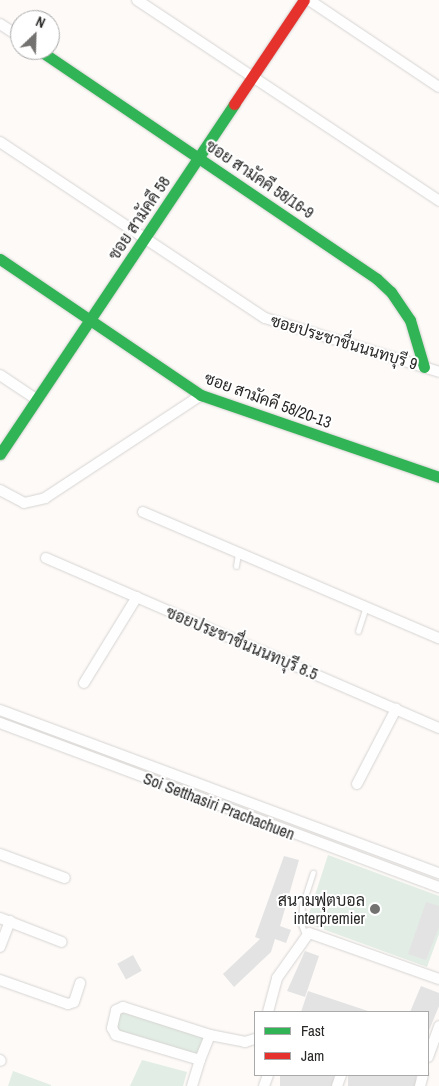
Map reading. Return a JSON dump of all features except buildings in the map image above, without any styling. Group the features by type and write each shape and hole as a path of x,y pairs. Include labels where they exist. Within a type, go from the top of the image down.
{"street":[{"path":"137,0 439,201"},
{"name":"ซอย สามัคคี 58","path":"0,454 304,0"},
{"path":"309,0 439,87"},
{"name":"ซอย สามัคคี 58/16-9","path":"54,60 377,279 391,292 410,320 424,367"},
{"name":"ซอยประชาชื่นนนทบุรี 9","path":"0,142 265,318 439,372"},
{"name":"ซอย สามัคคี 58/20-13","path":"0,258 201,395 439,477"},
{"path":"0,375 36,400"},
{"path":"0,490 24,503 45,498 201,395"},
{"path":"143,512 439,638"},
{"name":"ซอยประชาชื่นนนทบุรี 8.5","path":"46,558 439,728"},
{"path":"84,683 137,597"},
{"path":"356,784 396,709"},
{"name":"Soi Setthasiri Prachachuen","path":"0,710 439,873"},
{"name":"Soi Setthasiri Prachachuen","path":"0,723 439,887"},
{"path":"0,854 65,878"},
{"path":"0,947 5,920 62,942"},
{"path":"268,1011 277,978 306,937 314,934 439,979"},
{"path":"0,980 68,1004 74,1002 80,983"},
{"path":"200,1060 116,1035 112,1028 116,1010 123,1007 210,1035 245,1042 254,1039"},
{"path":"429,1054 439,1026"},
{"path":"192,1086 210,1035"}],"lane":[{"path":"236,566 238,552"},
{"path":"358,631 366,607"},
{"path":"306,937 301,924 302,906 313,873"}],"shaded area":[{"name":"สนามฟุตบอล interpremier","path":"328,855 439,896 439,934 427,967 306,923"},
{"path":"118,1007 208,1034 200,1061 110,1034"},
{"path":"142,1060 187,1072 183,1086 130,1086"},
{"path":"13,1071 51,1085 51,1086 8,1086"}],"traffic: fast":[{"path":"54,60 377,279 391,292 410,320 424,367"},
{"path":"0,454 234,104"},
{"path":"0,259 201,395 439,477"}],"traffic: jam":[{"path":"234,104 304,0"}],"place":[{"name":"สนามฟุตบอล interpremier","path":"375,909"}]}
